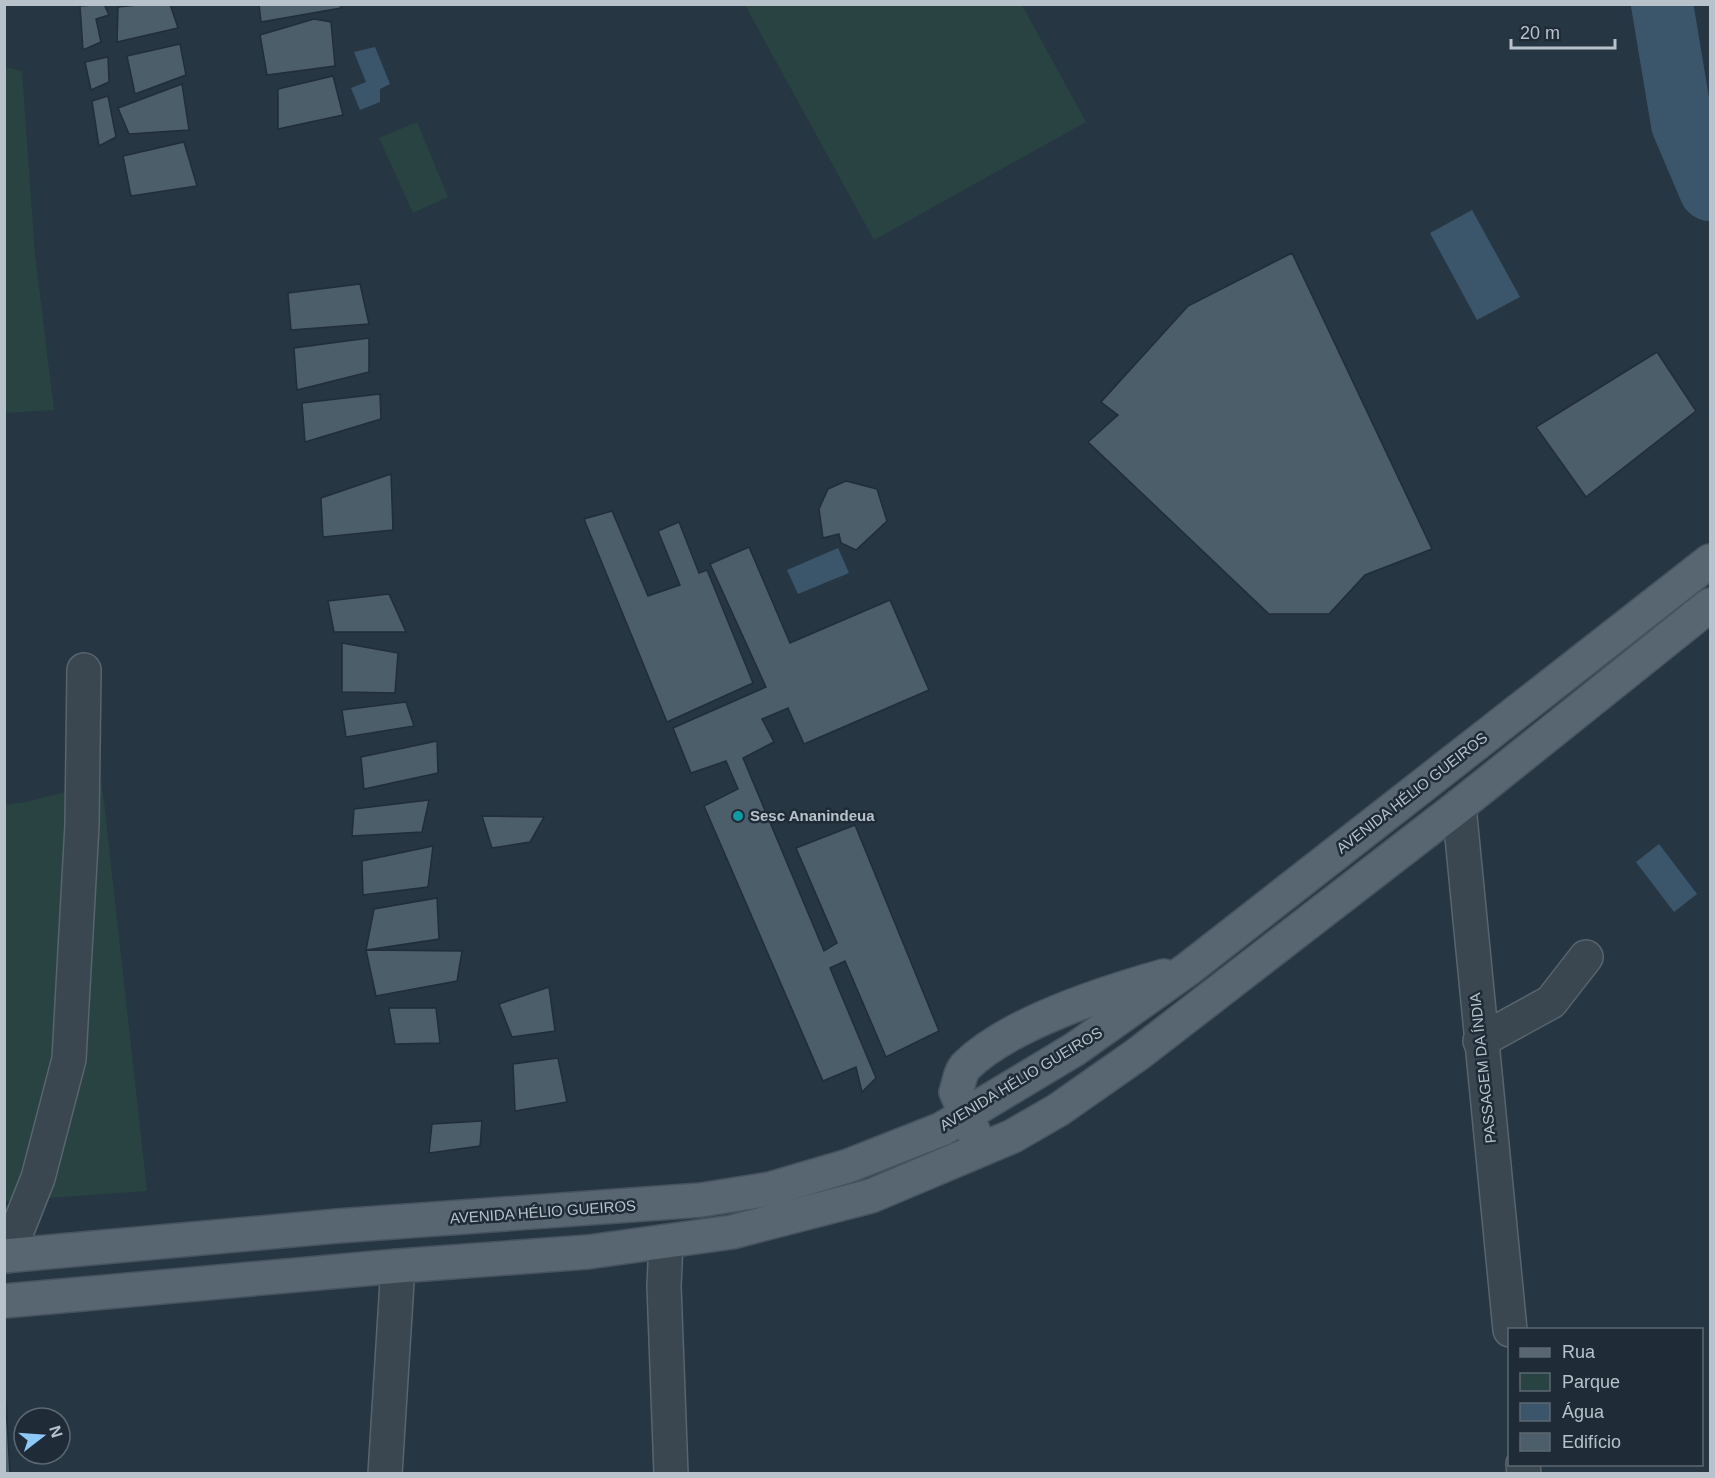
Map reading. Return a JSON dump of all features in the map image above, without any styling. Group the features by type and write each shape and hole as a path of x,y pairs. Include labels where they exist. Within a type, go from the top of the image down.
{"main road":[{"name":"AVENIDA HÉLIO GUEIROS","path":"6,1256 338,1226 700,1200 770,1189 848,1166 942,1129 1075,1049 1188,969 1710,561"},
{"path":"4,1301 398,1266 588,1252 732,1232 871,1196 981,1150 1058,1110 1138,1054 1459,807 1710,605"},
{"path":"981,1150 956,1092 964,1068 987,1049 1085,1000 1188,969"}],"street":[{"path":"6,1256 38,1178 69,1059 82,825 81,720 84,670"},
{"name":"PASSAGEM DA ÍNDIA","path":"1459,807 1480,1041 1510,1328"},
{"path":"1480,1041 1551,1002 1586,957"},
{"path":"666,1242 664,1286 671,1473"},
{"path":"386,1473 398,1266"}],"green space":[{"path":"745,5 1022,5 1086,122 874,240"},
{"path":"5,67 22,71 35,254 54,410 5,413"},
{"path":"417,122 448,197 413,213 379,138"},
{"path":"102,783 147,1191 5,1201 5,805"}],"water":[{"path":"375,47 390,84 380,89 380,102 360,110 351,88 366,82 354,52"},
{"path":"1472,210 1520,297 1477,320 1430,233"},
{"path":"838,548 849,573 798,594 787,570"},
{"path":"1659,844 1697,894 1674,912 1636,862"}],"building":[{"path":"104,4 109,15 96,19 101,42 83,50 80,6"},
{"path":"170,4 178,28 117,42 118,7"},
{"path":"259,4 340,4 341,8 261,22"},
{"path":"314,19 331,22 335,66 267,75 260,35"},
{"path":"180,44 186,75 135,94 127,56"},
{"path":"108,57 109,82 91,90 85,62"},
{"path":"333,76 343,115 278,129 278,89"},
{"path":"182,84 189,130 129,134 118,108"},
{"path":"108,96 116,137 99,146 92,101"},
{"path":"184,142 197,186 131,196 123,156"},
{"path":"1292,253 1432,549 1365,575 1329,614 1269,614 1088,442 1118,415 1101,402 1188,306"},
{"path":"360,284 369,324 291,330 288,293"},
{"path":"369,338 369,372 297,390 294,348"},
{"path":"1657,352 1696,411 1586,497 1536,427"},
{"path":"380,394 381,419 305,442 302,403"},
{"path":"391,474 393,530 323,537 321,498"},
{"path":"846,481 877,489 887,521 856,550 841,543 839,534 823,538 819,509 828,489"},
{"path":"612,511 648,596 680,585 658,531 679,522 699,573 707,570 753,683 667,722 584,519"},
{"name":"Sesc Ananindeua","path":"749,547 790,643 890,600 929,690 804,744 788,708 762,719 774,742 743,758 824,951 837,943 796,848 855,825 939,1031 886,1057 845,961 830,968 876,1078 862,1092 856,1067 823,1081 704,806 738,789 726,761 691,773 673,728 766,687 710,564"},
{"path":"389,594 406,632 334,632 328,601"},
{"path":"342,643 398,653 395,693 342,692"},
{"path":"406,702 414,726 346,737 342,710"},
{"path":"437,741 438,773 364,789 361,757"},
{"path":"429,800 422,832 352,836 354,809"},
{"path":"482,816 544,817 530,842 492,848"},
{"path":"433,846 428,887 363,895 362,861"},
{"path":"437,898 439,939 366,950 374,909"},
{"path":"366,950 462,951 457,981 376,996"},
{"path":"549,987 555,1031 512,1037 499,1004"},
{"path":"389,1008 436,1008 440,1043 395,1044"},
{"path":"558,1058 567,1102 515,1111 513,1064"},
{"path":"482,1121 480,1146 429,1153 432,1124"},
{"path":"6,1401 10,1474 4,1474"}],"waterway":[{"path":"1662,4 1682,124 1710,190"}],"place":[{"name":"Sesc Ananindeua","path":"738,816"}]}
